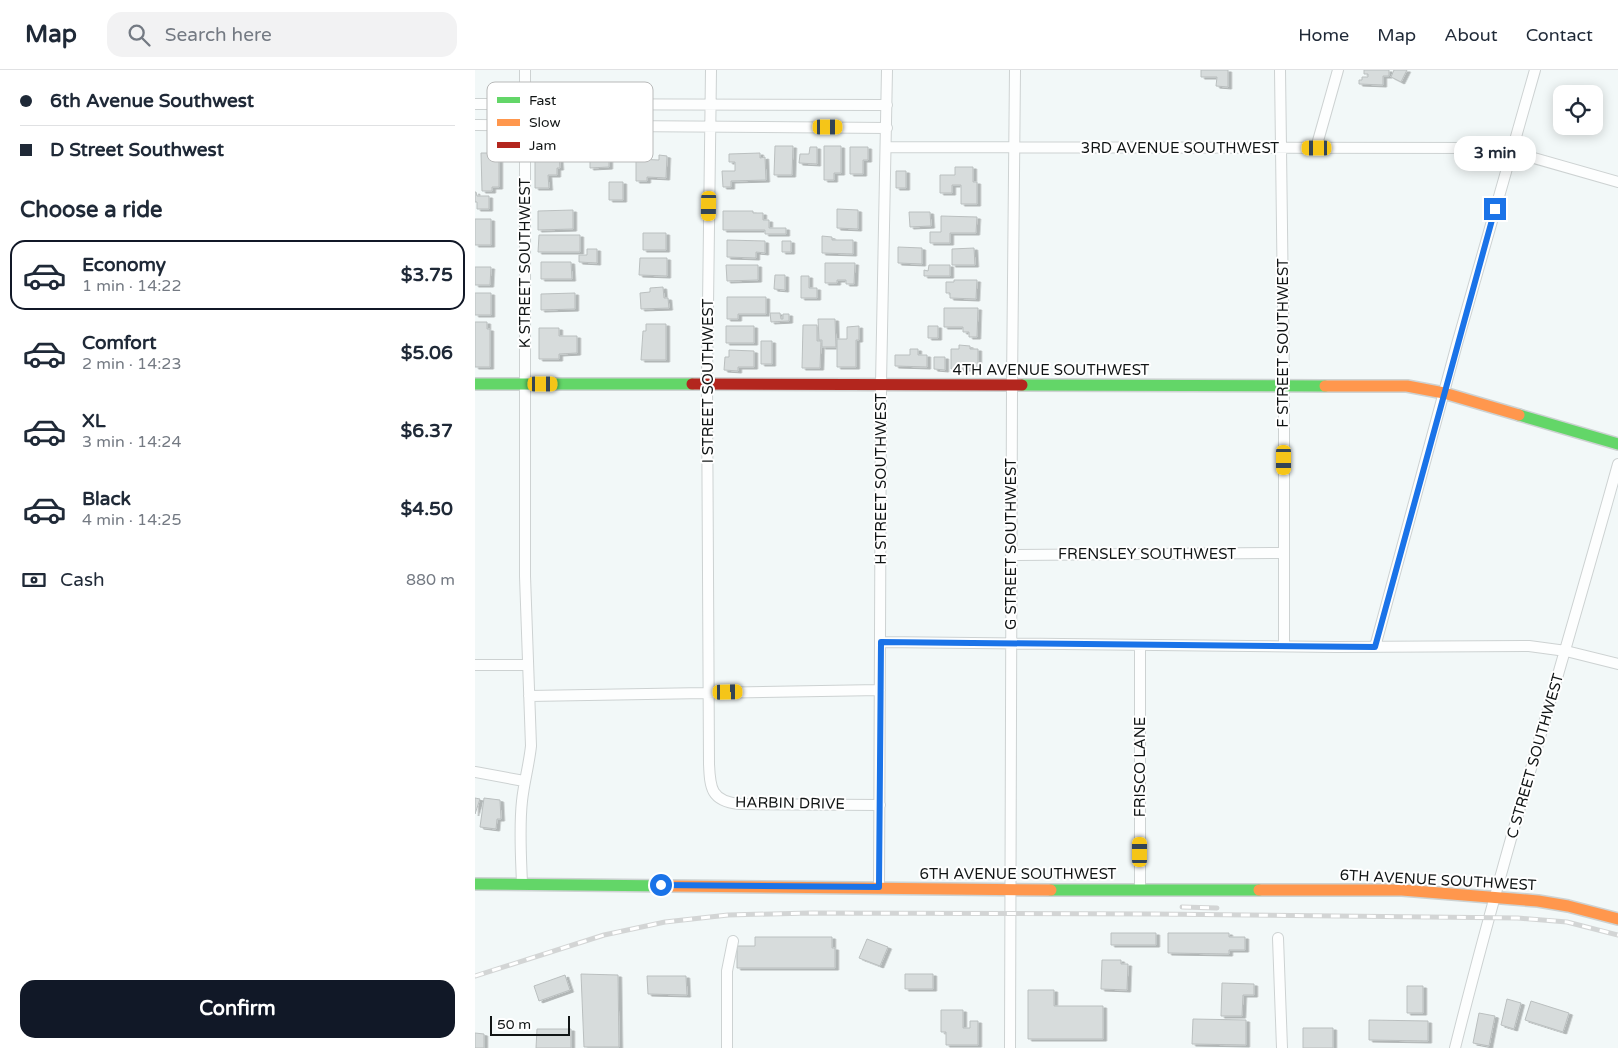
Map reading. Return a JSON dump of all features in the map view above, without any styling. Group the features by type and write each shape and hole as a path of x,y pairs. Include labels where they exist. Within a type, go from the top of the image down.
{"street":[{"name":"I STREET SOUTHWEST","path":"709,693 707,384 711,70"},
{"name":"H STREET SOUTHWEST","path":"879,887 881,384 887,70"},
{"name":"G STREET SOUTHWEST","path":"1010,1048 1011,385 1015,70"},
{"name":"F STREET SOUTHWEST","path":"1280,70 1284,385 1283,646"},
{"path":"1317,148 1338,70"},
{"path":"1375,647 1535,70"},
{"path":"653,104 887,105"},
{"path":"653,126 887,128"},
{"name":"3RD AVENUE SOUTHWEST","path":"887,147 1499,148 1618,182"},
{"name":"K STREET SOUTHWEST","path":"525,162 525,576 529,696"},
{"name":"4TH AVENUE SOUTHWEST","path":"475,384 1407,386 1444,393 1618,444"},
{"name":"C STREET SOUTHWEST","path":"1455,1048 1494,898 1618,464"},
{"name":"FRENSLEY SOUTHWEST","path":"1011,554 1284,553"},
{"path":"881,642 1375,647 1529,646 1566,650 1618,664"},
{"name":"FRISCO LANE","path":"1140,645 1140,890"},
{"path":"475,665 528,665"},
{"path":"522,884 520,830 524,781 527,774 531,746 529,696 881,690"},
{"name":"HARBIN DRIVE","path":"709,693 710,787 721,800 739,804 880,805"},
{"path":"475,772 524,781"},
{"name":"6TH AVENUE SOUTHWEST","path":"475,884 879,887 1011,890 1402,890 1538,901 1568,906 1618,919"},
{"path":"1278,938 1282,1048"},
{"path":"727,1048 727,971 733,941"}],"building":[{"path":"1201,70 1228,70 1228,87 1216,86 1217,77 1201,77"},
{"path":"1364,70 1389,70 1389,76 1383,76 1383,85 1359,84 1359,80 1362,80 1362,77 1368,77 1368,74 1364,74"},
{"path":"1394,70 1407,70 1401,82 1391,77"},
{"path":"775,146 793,146 792,175 774,175"},
{"path":"824,146 841,146 841,173 834,173 834,180 824,180"},
{"path":"810,147 817,147 817,164 799,163 800,154 809,154"},
{"path":"850,147 868,147 868,160 863,160 863,174 850,174"},
{"path":"481,153 487,153 487,162 499,162 499,187 492,187 492,191 482,191"},
{"path":"760,153 760,158 765,157 766,180 731,181 731,187 723,187 722,171 735,171 735,162 729,162 729,154"},
{"path":"659,155 667,156 666,178 647,177 647,181 636,181 636,162 659,160"},
{"path":"535,162 560,162 560,168 557,168 557,175 548,175 549,188 535,188"},
{"path":"590,162 609,162 609,167 590,168"},
{"path":"955,167 973,167 973,182 977,182 977,204 961,204 961,185 952,185 952,193 940,193 940,175 955,175"},
{"path":"896,171 906,171 906,188 896,188"},
{"path":"609,182 623,182 623,200 609,200"},
{"path":"475,192 477,196 489,196 489,209 477,209"},
{"path":"837,209 858,210 858,229 837,228"},
{"path":"573,210 573,229 538,230 538,211"},
{"path":"723,211 763,213 763,220 769,220 769,228 786,228 786,234 765,234 765,230 723,230"},
{"path":"909,212 930,212 931,226 910,227"},
{"path":"941,216 977,217 976,233 950,233 950,243 930,243 930,232 941,232"},
{"path":"475,219 491,219 491,245 475,245"},
{"path":"643,233 666,233 666,250 643,250"},
{"path":"539,235 580,235 580,252 538,252"},
{"path":"822,236 832,237 832,240 853,240 853,254 822,253"},
{"path":"727,240 765,241 765,253 756,252 756,258 727,257"},
{"path":"782,241 791,241 791,252 782,252"},
{"path":"898,247 922,248 922,264 898,263"},
{"path":"974,248 975,265 952,265 952,249"},
{"path":"587,249 597,249 597,263 579,262 579,255 587,255"},
{"path":"640,258 667,258 667,276 639,275"},
{"path":"541,262 571,262 572,279 541,279"},
{"path":"825,263 855,263 854,284 846,284 846,280 837,280 837,283 825,283"},
{"path":"726,265 758,265 758,280 727,281"},
{"path":"929,265 950,265 950,276 924,276 924,270 928,271"},
{"path":"475,267 491,267 490,285 475,285"},
{"path":"775,275 785,275 785,290 774,289"},
{"path":"801,276 809,276 809,288 817,288 817,298 801,298"},
{"path":"954,280 977,280 976,299 950,298 950,293 946,293 946,282 954,282"},
{"path":"663,287 664,298 668,298 669,308 641,309 640,293 650,292 650,288"},
{"path":"475,293 491,293 491,315 475,315"},
{"path":"575,293 575,309 541,310 541,294"},
{"path":"727,297 766,297 766,314 738,314 738,319 727,319"},
{"path":"944,308 978,308 977,337 969,337 969,332 963,332 963,327 944,327"},
{"path":"770,313 780,313 781,319 783,319 783,314 789,314 789,321 771,322"},
{"path":"818,319 835,319 836,347 822,347 822,340 819,340"},
{"path":"475,322 487,322 487,329 490,329 490,367 475,367"},
{"path":"646,324 666,324 666,360 641,360 643,331 646,331"},
{"path":"803,325 817,325 817,341 821,341 820,368 802,368"},
{"path":"726,326 754,326 754,343 726,343"},
{"path":"859,326 859,340 856,340 856,367 837,367 837,339 847,339 847,327"},
{"path":"928,326 938,326 938,338 928,338"},
{"path":"539,328 559,328 559,336 577,336 577,353 559,354 559,359 539,359"},
{"path":"761,341 772,341 772,364 761,364"},
{"path":"959,345 970,346 970,349 978,349 978,369 951,369 951,349 959,349"},
{"path":"910,349 918,349 918,355 927,355 927,367 895,366 895,355 910,355"},
{"path":"729,350 754,351 754,367 738,367 738,371 724,370 725,357 729,357"},
{"path":"934,357 945,357 945,370 934,369"},
{"path":"475,798 480,799 475,814"},
{"path":"484,798 500,800 501,819 497,819 496,829 480,827"},
{"path":"1111,933 1156,933 1156,945 1111,945"},
{"path":"1168,933 1229,933 1229,937 1245,937 1245,950 1229,950 1229,954 1168,953"},
{"path":"755,937 832,937 832,948 835,948 835,968 737,968 737,946 755,946"},
{"path":"867,939 888,947 880,966 859,958"},
{"path":"1102,960 1121,960 1121,964 1128,964 1127,990 1101,989"},
{"path":"581,974 618,975 619,1047 584,1047"},
{"path":"905,974 933,974 933,989 905,989"},
{"path":"565,975 570,990 539,1001 534,986"},
{"path":"647,976 686,976 687,995 648,994"},
{"path":"1222,983 1254,984 1254,995 1243,995 1242,1016 1221,1016"},
{"path":"1407,986 1423,986 1423,1013 1407,1013"},
{"path":"1028,990 1054,990 1054,1006 1103,1006 1103,1039 1028,1039"},
{"path":"1507,999 1521,1003 1514,1029 1501,1025"},
{"path":"1531,1001 1569,1013 1563,1032 1525,1020"},
{"path":"941,1010 963,1010 963,1028 970,1028 970,1021 978,1021 978,1045 946,1045 946,1032 941,1032"},
{"path":"1479,1013 1495,1016 1489,1046 1473,1043"},
{"path":"1193,1019 1246,1020 1246,1045 1192,1044"},
{"path":"1369,1020 1428,1021 1428,1041 1369,1040"},
{"path":"1303,1028 1333,1028 1333,1048 1303,1048"},
{"path":"537,1029 571,1029 571,1048 536,1048"},
{"path":"475,1033 484,1034 484,1048 475,1048"}],"railway":[{"path":"1182,907 1217,908"},
{"path":"475,976 604,935 665,922 728,915 809,913 1154,914 1518,918 1567,922 1618,935"}],"traffic: fast":[{"path":"475,384 692,384"},
{"path":"1022,385 1325,386"},
{"path":"1519,415 1618,444"},
{"path":"475,884 670,886"},
{"path":"1051,890 1259,890"}],"traffic: slow":[{"path":"1325,386 1407,386 1444,393 1519,415"},
{"path":"670,886 1051,890"},
{"path":"1259,890 1402,890 1538,901 1568,906 1618,919"}],"traffic: jam":[{"path":"692,384 1022,385"}],"route":[{"path":"661,885 879,887 881,642 1375,647 1495,209"}]}
